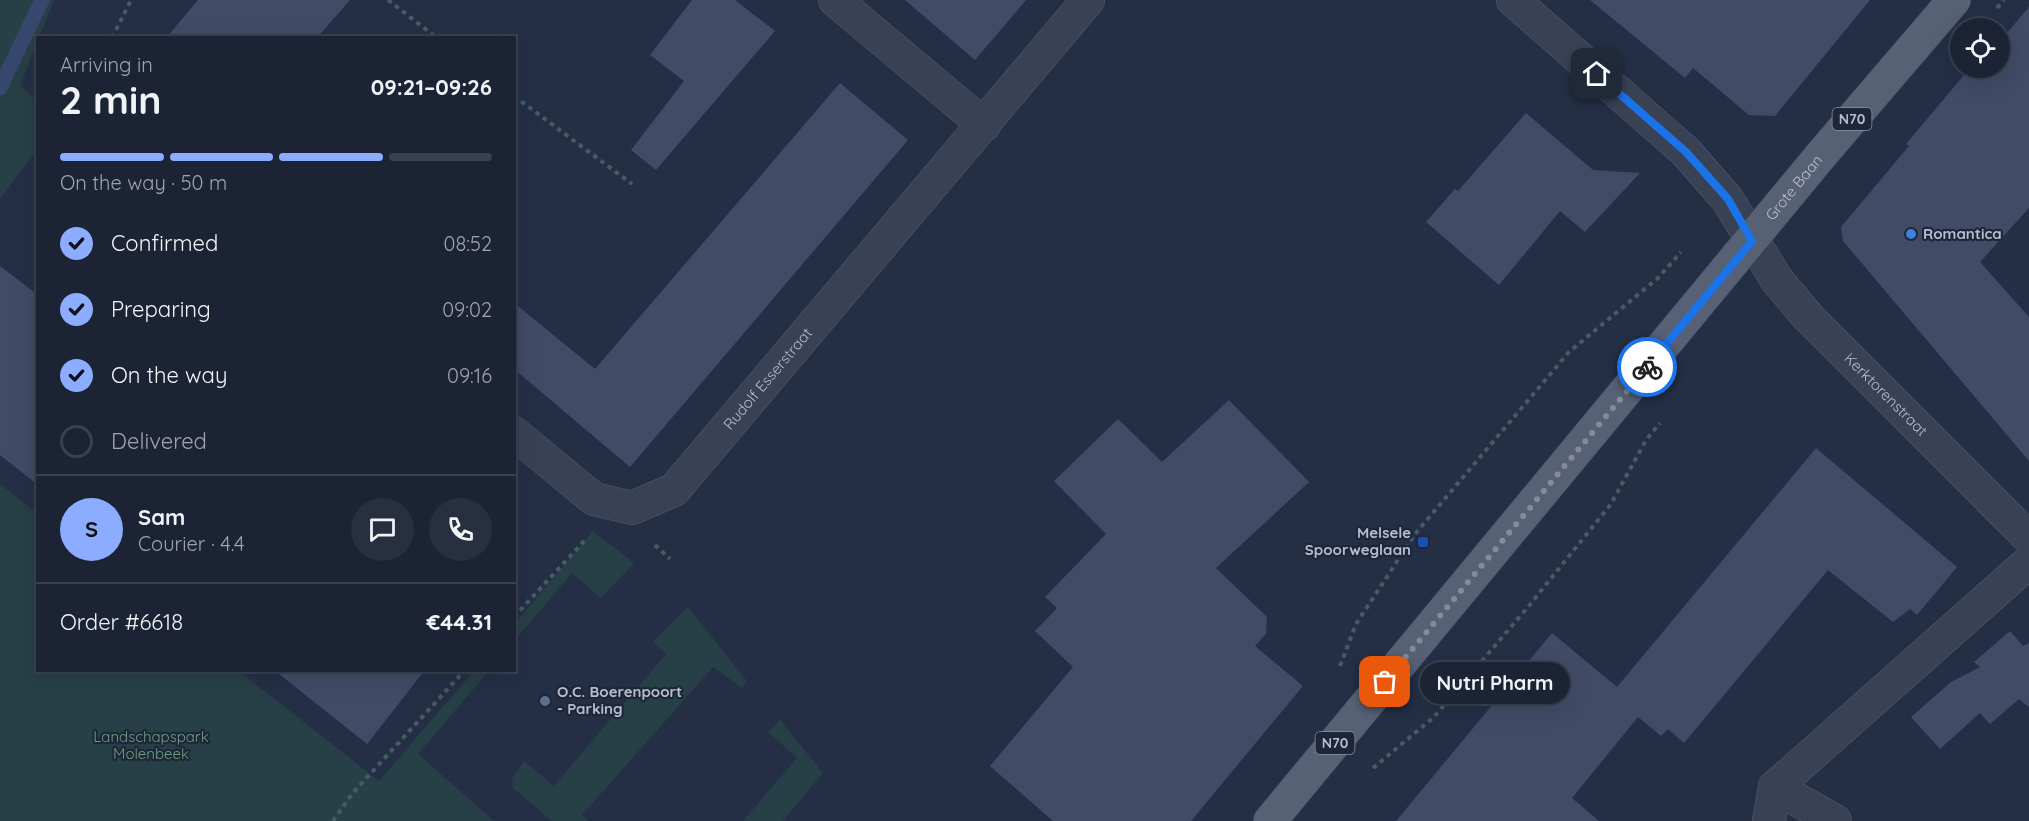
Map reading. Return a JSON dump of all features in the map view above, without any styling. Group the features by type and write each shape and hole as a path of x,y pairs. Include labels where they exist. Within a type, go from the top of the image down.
{"main road":[{"name":"Grote Baan","path":"1270,821 1822,154 1954,0"}],"street":[{"path":"835,0 984,125"},
{"name":"Rudolf Esserstraat","path":"516,435 594,499 632,508 674,490 1088,0"},
{"name":"Kerktorenstraat","path":"1514,0 1686,152 1728,199 1777,280 1821,332 2029,538"},
{"path":"1769,821 1775,787 2029,562"},
{"path":"1775,787 1836,821"}],"path":[{"path":"113,36 131,0"},
{"path":"388,0 434,36"},
{"path":"516,97 632,184"},
{"path":"1336,676 1356,624 1415,534 1569,352 1658,278 1728,199"},
{"path":"1366,773 1434,717 1528,607 1611,504 1646,440 1667,414"},
{"path":"516,615 596,528 614,504"},
{"path":"333,821 352,795 463,672"}],"green space":[{"path":"0,0 54,0 40,36 36,36 36,46 20,86 36,99 36,151 0,199"},
{"name":"Landschapspark Molenbeek","path":"0,484 36,512 36,672 240,672 379,781 473,672 488,672 418,754 494,821 0,821"},
{"path":"593,531 634,563 601,598 572,573 516,639 516,622"},
{"path":"688,607 747,681 742,688 713,667 582,815 588,821 552,821 513,788 512,779 524,761 554,786 666,654 653,642"},
{"path":"780,720 823,773 783,821 743,821 797,758 768,732"}],"building":[{"path":"198,0 350,0 319,36 168,36"},
{"path":"692,0 735,0 775,31 656,170 631,150 684,81 650,55"},
{"path":"905,0 1026,0 975,60"},
{"path":"1590,0 1870,0 1775,116 1749,115 1693,68 1685,78"},
{"path":"2029,7 2029,208 1980,262 2029,317 2029,461 1843,241 1841,227 1909,146 1906,144 1962,78 2010,78 2010,29"},
{"path":"840,83 908,140 630,467 516,371 516,305 595,369"},
{"path":"1526,113 1593,170 1640,173 1585,232 1560,211 1499,285 1426,222 1455,189 1458,191"},
{"path":"0,266 36,293 36,483 0,455"},
{"path":"1229,400 1309,482 1216,568 1267,617 1266,634 1255,646 1303,686 1191,821 1053,821 990,766 1073,667 1035,631 1057,608 1045,597 1106,534 1054,481 1118,419 1162,462"},
{"path":"1816,448 1957,567 1917,615 1910,609 1893,622 1828,570 1684,743 1668,729 1661,736 1638,717 1572,798 1599,821 1396,821 1552,633 1617,687"},
{"path":"2010,631 2023,646 2029,643 2029,707 2019,699 1990,724 1980,713 1940,749 1911,717 1951,682 1980,667 1974,662"},
{"path":"277,672 423,672 367,744"}],"waterway":[{"path":"0,88 42,0"}],"way so far":[{"path":"1385,682 1647,367"}],"place":[{"name":"Romantica","path":"1911,234"},
{"name":"Melsele Spoorweglaan","path":"1423,542"},
{"name":"Nutri Pharm","path":"1385,682"},
{"name":"O.C. Boerenpoort - Parking","path":"545,701"}],"route":[{"path":"1597,74 1686,152 1728,199 1752,241 1647,367"}]}
